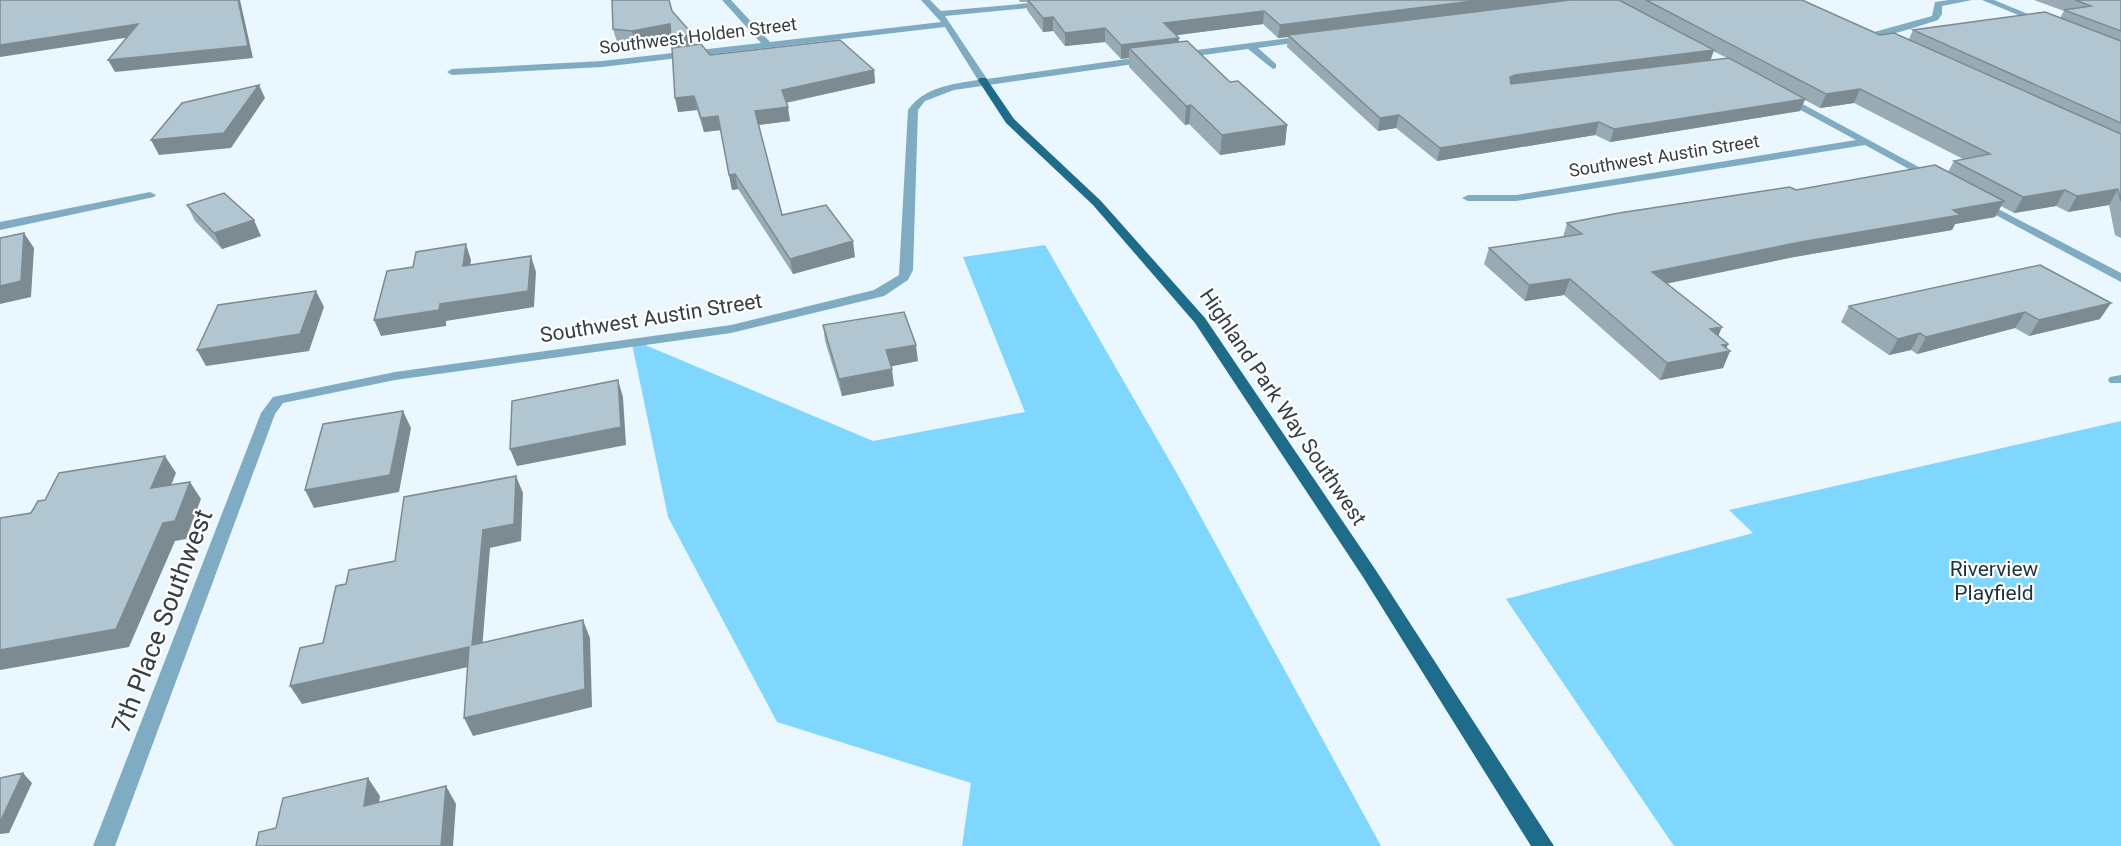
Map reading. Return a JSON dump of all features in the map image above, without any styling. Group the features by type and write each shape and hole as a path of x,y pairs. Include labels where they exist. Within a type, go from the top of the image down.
{"main road":[{"name":"Highland Park Way Southwest","path":"983,80 1010,121 1097,203 1200,321 1369,573 1543,846"}],"street":[{"path":"726,0 767,44"},
{"name":"Highland Park Way Southwest","path":"925,0 948,24 983,80"},
{"path":"1871,34 1887,32 1935,18 1938,14 1938,4 1968,0"},
{"path":"1986,0 2049,24"},
{"path":"940,14 1040,4"},
{"name":"Southwest Holden Street","path":"452,72 602,64 948,24"},
{"path":"1860,29 1892,44"},
{"path":"1168,56 1321,37"},
{"path":"1250,46 1273,66"},
{"path":"983,80 1157,58"},
{"name":"Southwest Austin Street","path":"268,413 278,400 290,396 395,376 730,329 879,293 904,277 907,270 913,110 921,99 952,87 983,80"},
{"path":"1776,93 1945,184"},
{"name":"Southwest Austin Street","path":"1468,198 1516,198 1866,142"},
{"path":"0,226 150,195"},
{"path":"1966,195 2121,279"},
{"name":"7th Place Southwest","path":"104,846 268,413"}],"green space":[{"path":"1045,245 1179,477 1381,846 962,846 971,783 777,722 668,517 631,339 873,441 1025,412 963,257"},
{"name":"Riverview Playfield","path":"2121,421 2121,846 1674,846 1506,599 1753,533 1729,510"}],"building":[{"path":"0,0 238,0 248,46 108,60 138,24 0,45"},
{"path":"612,0 669,0 672,11 693,35 671,38 670,24 632,31 613,29"},
{"path":"1028,0 1481,0 1280,25 1264,11 1164,23 1179,38 1121,45 1105,28 1065,33 1053,17 1043,18"},
{"path":"1570,0 1619,0 1714,50 1515,75 1510,77 1511,84 1729,58 1805,99 1614,129 1599,122 1440,148 1399,115 1380,118 1288,35"},
{"path":"1646,0 1802,0 1880,35 1894,33 2121,134 2121,201 2118,189 2077,196 2065,190 2023,197 1954,161 1990,154 1860,89 1826,94"},
{"path":"2075,0 2121,0 2121,31 2064,10 2091,6"},
{"path":"2045,12 2121,41 2121,123 1913,30"},
{"path":"840,40 874,70 782,90 788,107 755,111 782,215 826,205 853,241 790,259 735,174 729,175 718,116 701,118 694,96 675,98 672,48 701,44 710,55"},
{"path":"1187,41 1230,82 1238,81 1287,125 1222,135 1191,105 1186,106 1129,48"},
{"path":"259,85 224,133 151,140 182,103"},
{"path":"1935,165 2004,201 1953,210 1960,215 1801,242 1652,272 1722,327 1710,329 1728,344 1722,345 1730,351 1667,363 1570,279 1529,285 1489,248 1582,234 1567,223 1619,213 1790,187 1796,190"},
{"path":"224,193 254,220 214,233 187,205"},
{"path":"24,233 21,281 0,286 0,238"},
{"path":"466,244 463,266 531,256 528,291 440,304 439,310 374,320 387,271 413,267 416,252"},
{"path":"2040,265 2111,303 2039,320 2025,312 1926,337 1920,333 1898,339 1849,306"},
{"path":"316,291 300,334 197,350 218,305"},
{"path":"904,312 916,345 886,350 892,369 839,379 823,325"},
{"path":"618,380 621,427 510,449 512,401"},
{"path":"403,411 390,475 305,490 323,424"},
{"path":"165,456 151,488 190,482 175,521 163,523 116,629 0,650 0,518 31,513 38,501 45,500 59,473"},
{"path":"516,476 514,524 483,530 472,645 583,620 585,689 464,718 469,647 290,686 300,648 323,643 336,586 346,584 349,570 395,561 404,497"},
{"path":"23,773 0,822 0,778"},
{"path":"368,778 364,806 446,786 441,846 256,846 259,832 276,828 283,798"}]}
